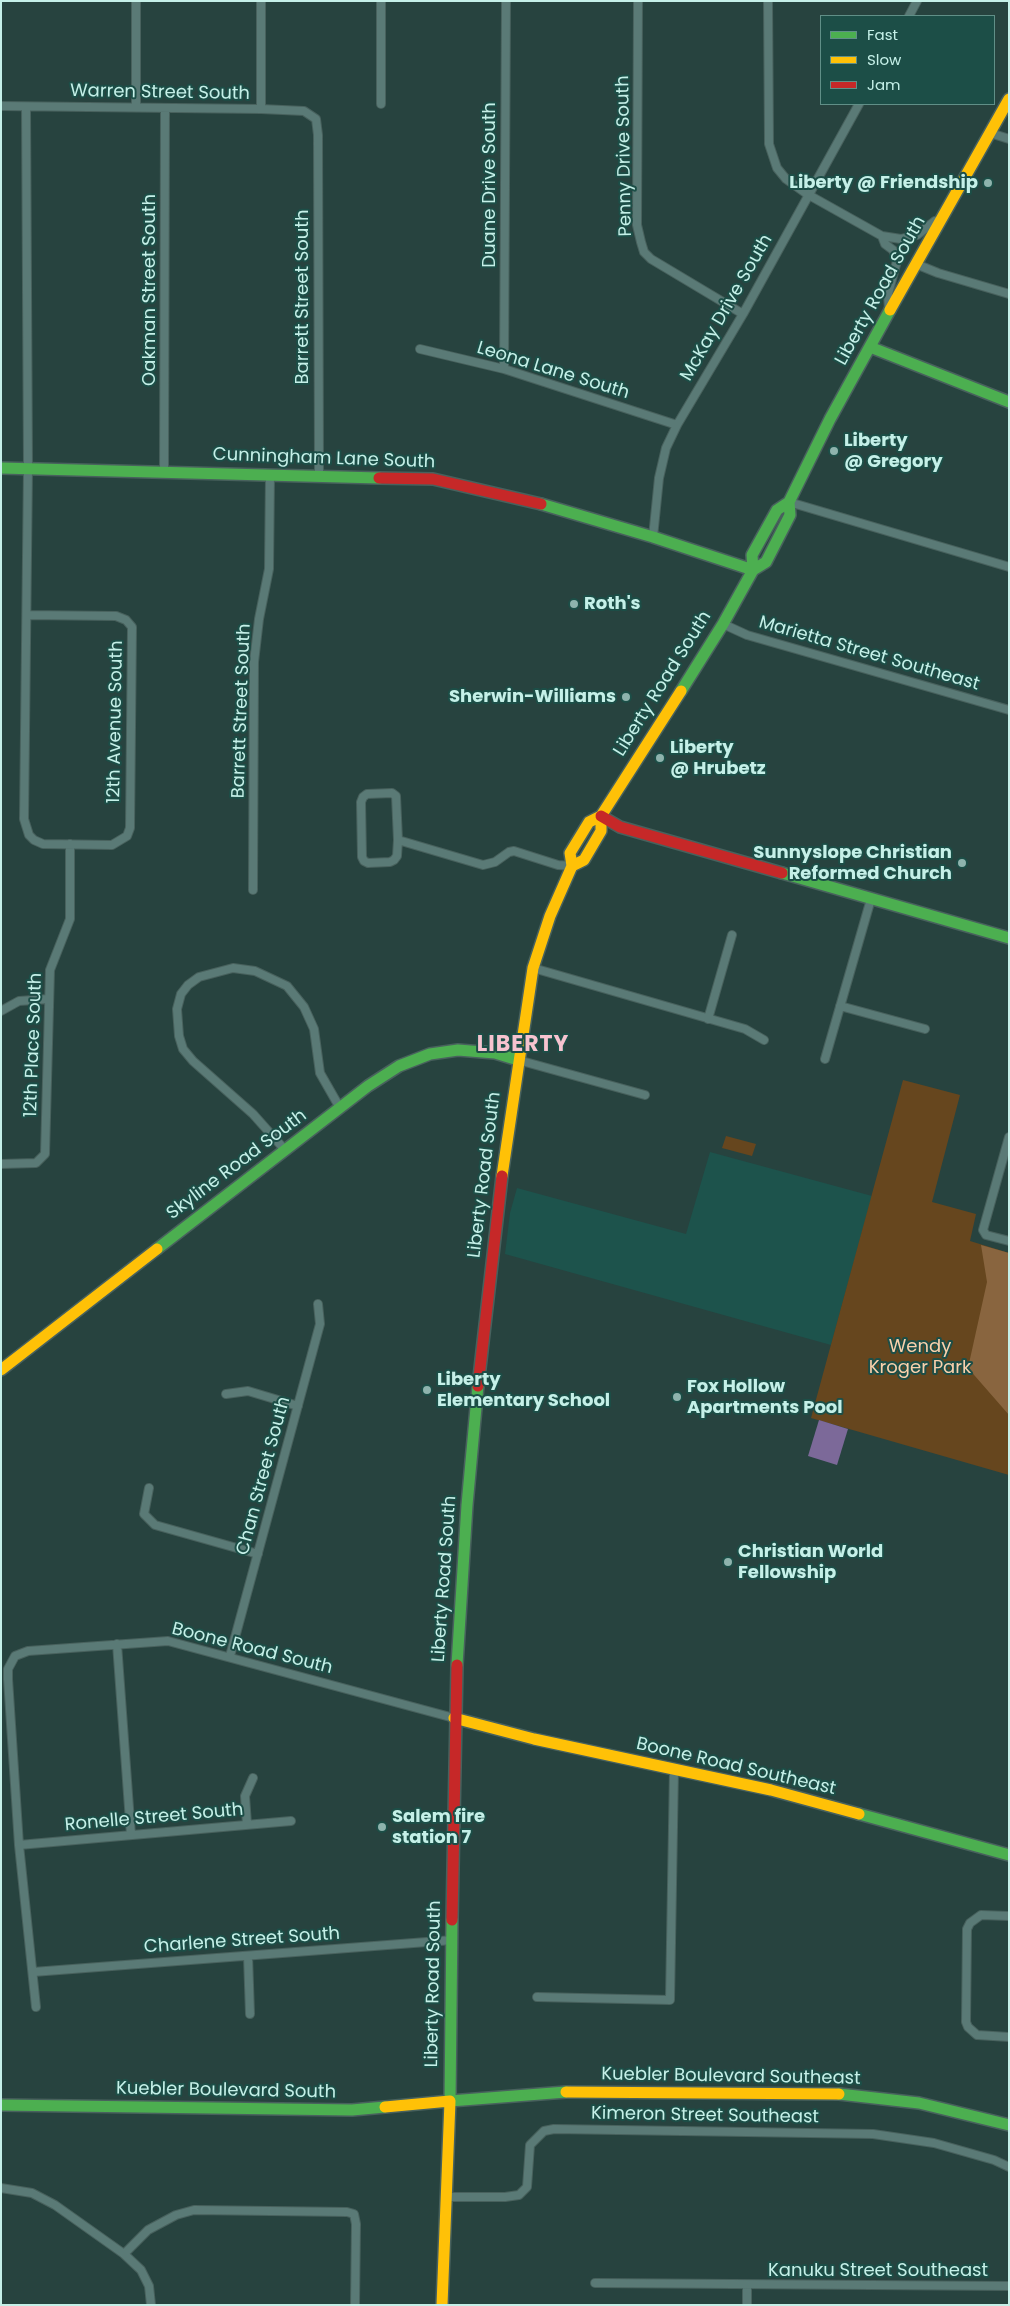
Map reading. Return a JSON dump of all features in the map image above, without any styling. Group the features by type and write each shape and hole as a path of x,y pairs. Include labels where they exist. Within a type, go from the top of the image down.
{"main road":[{"name":"Liberty Road South","path":"442,2305 450,2101 454,1718 464,1547 479,1370 518,1060 533,968 550,916 572,866 584,860 601,831 601,816 723,624 753,570 766,562 790,515 789,502 870,347 940,218 1009,99"},
{"path":"870,347 1009,402"},
{"name":"Cunningham Lane South","path":"1,468 411,477 455,483 521,499 653,537 753,570"},
{"path":"601,816 620,827 1009,938"},
{"name":"Skyline Road South","path":"1,1370 285,1150 399,1066 430,1054 464,1050 495,1053 518,1060"},
{"name":"Boone Road Southeast","path":"454,1718 534,1739 771,1790 1009,1855"},
{"name":"Kuebler Boulevard Southeast","path":"450,2101 548,2092 836,2094 919,2103 975,2115 1009,2125"},
{"name":"Kuebler Boulevard South","path":"1,2105 352,2110 450,2101"}],"street":[{"path":"136,1 136,106"},
{"path":"261,1 261,109"},
{"path":"381,1 381,104"},
{"name":"Duane Drive South","path":"504,369 506,1"},
{"name":"Penny Drive South","path":"638,1 637,225 644,252 652,259 743,314"},
{"path":"768,1 770,152 777,168 786,179 807,194 882,236 901,239 917,235 940,218"},
{"path":"910,15 917,1"},
{"name":"McKay Drive South","path":"653,537 659,478 666,448 677,425 743,314 807,194 858,105"},
{"name":"Warren Street South","path":"1,106 136,106 261,109 304,111 316,118"},
{"path":"26,107 28,468 24,819 29,835 34,840 43,844 70,844"},
{"name":"Oakman Street South","path":"164,472 165,108"},
{"name":"Barrett Street South","path":"316,118 318,135 319,475"},
{"path":"990,133 1009,138"},
{"path":"882,236 885,244 893,250 897,261 888,294 889,313"},
{"path":"916,264 938,273 1009,294"},
{"name":"Leona Lane South","path":"420,349 504,369 677,425"},
{"name":"Barrett Street South","path":"253,890 254,662 268,568 270,474"},
{"path":"789,502 1009,567"},
{"name":"12th Avenue South","path":"27,615 116,616 126,620 132,626 130,828 127,836 112,845 70,844"},
{"name":"Marietta Street Southeast","path":"723,624 747,635 1009,710"},
{"path":"392,793 396,796 398,840 397,856 394,860 390,862 368,863 364,861 362,857 361,802 363,797 392,793"},
{"path":"398,840 483,864 496,862 509,852 514,851 572,866"},
{"name":"12th Place South","path":"1,1164 36,1163 42,1159 46,1146 50,970 70,919 70,844"},
{"path":"824,1059 871,899"},
{"path":"708,1019 732,935"},
{"path":"285,1150 253,1114 193,1061 183,1049 179,1036 177,1009 182,994 188,985 199,977 232,968 256,971 287,986 304,1007 314,1029 320,1074 340,1108"},
{"path":"533,968 745,1029 764,1040"},
{"path":"1,1011 19,1001 48,999"},
{"path":"840,1006 924,1029"},
{"path":"518,1060 645,1095"},
{"path":"1009,1137 984,1233 1009,1241"},
{"name":"Chan Street South","path":"230,1656 320,1324 318,1304"},
{"path":"226,1394 248,1391 298,1406"},
{"path":"149,1488 144,1514 155,1525 258,1554"},
{"name":"Boone Road South","path":"19,1845 8,1679 11,1660 28,1651 168,1641 230,1656 454,1718"},
{"path":"117,1644 131,1835"},
{"path":"537,1997 670,2000 674,1768"},
{"path":"247,1824 245,1796 253,1778"},
{"name":"Ronelle Street South","path":"19,1845 291,1821"},
{"path":"19,1845 36,2007"},
{"path":"1009,1916 981,1915 970,1923 968,1929 966,2022 968,2028 978,2035 1009,2037"},
{"name":"Charlene Street South","path":"33,1972 453,1940"},
{"path":"248,1956 250,2014"},
{"name":"Kimeron Street Southeast","path":"445,2197 505,2197 519,2195 527,2187 530,2146 544,2131 554,2128 873,2134 934,2143 994,2160 1009,2167"},
{"path":"1,2188 32,2193 55,2205 124,2254 141,2270 149,2286 151,2305"},
{"path":"124,2254 148,2230 176,2215 194,2210 338,2212 354,2214 356,2224 355,2305"},
{"name":"Kanuku Street Southeast","path":"595,2283 1009,2286"},
{"path":"747,2285 747,2305"}],"shaded area":[{"path":"710,1152 872,1196 831,1345 505,1254 510,1213 517,1188 686,1234"},
{"path":"981,1245 1009,1253 1009,1415 968,1368 987,1282"},
{"path":"819,1420 848,1429 837,1465 808,1456"}],"green space":[{"name":"Wendy Kroger Park","path":"903,1080 960,1095 932,1202 976,1214 970,1241 1009,1253 1009,1475 811,1418"},
{"path":"726,1136 756,1144 752,1156 722,1148"}],"traffic: fast":[{"path":"753,570 752,555 777,510 789,502 830,419 890,310"},
{"path":"870,347 1009,402"},
{"path":"1,468 379,478"},
{"path":"681,691 723,624 753,570 766,562 790,515 789,502"},
{"path":"541,504 653,537 753,570"},
{"path":"782,873 1009,938"},
{"path":"157,1249 368,1086 399,1066 430,1054 458,1050 495,1053 518,1060"},
{"path":"457,1665 467,1505 478,1386"},
{"path":"859,1814 1009,1855"},
{"path":"452,1920 450,2101 566,2092"},
{"path":"839,2094 919,2103 1009,2125"},
{"path":"1,2105 352,2110 385,2107"}],"traffic: slow":[{"path":"890,310 1009,99"},
{"path":"572,866 584,860 601,831 601,816 681,691"},
{"path":"502,1176 533,968 550,916 572,866 570,853 589,822 601,816"},
{"path":"1,1370 157,1249"},
{"path":"454,1718 534,1739 771,1790 859,1814"},
{"path":"566,2092 839,2094"},
{"path":"385,2107 450,2101 442,2305"}],"traffic: jam":[{"path":"379,478 433,479 541,504"},
{"path":"601,816 620,827 782,873"},
{"path":"478,1386 502,1176"},
{"path":"452,1920 457,1665"}],"place":[{"name":"Liberty @ Friendship","path":"988,183"},
{"name":"Liberty @ Gregory","path":"834,451"},
{"name":"Roth's","path":"574,604"},
{"name":"Sherwin-Williams","path":"626,697"},
{"name":"Liberty @ Hrubetz","path":"660,758"},
{"name":"Sunnyslope Christian Reformed Church","path":"962,863"},
{"name":"Liberty Elementary School","path":"427,1390"},
{"name":"Fox Hollow Apartments Pool","path":"677,1397"},
{"name":"Christian World Fellowship","path":"728,1562"},
{"name":"Salem fire station 7","path":"382,1827"}],"district":[{"name":"LIBERTY","path":"523,1045"}]}
